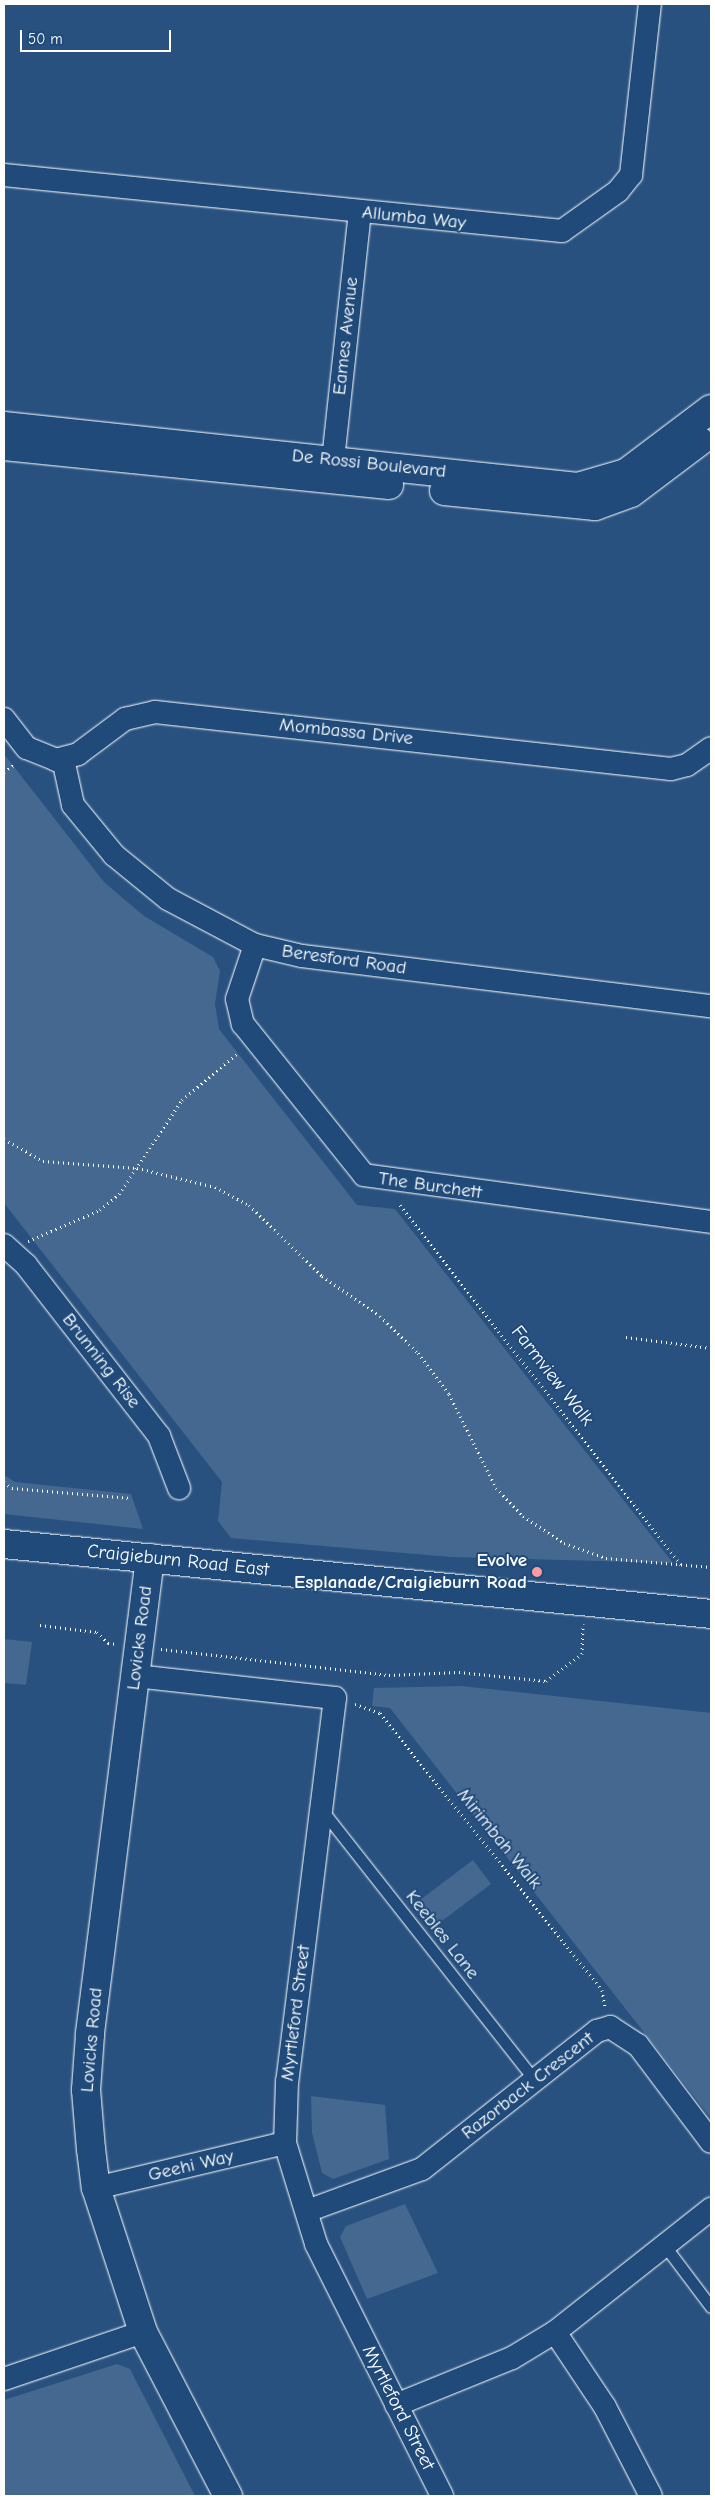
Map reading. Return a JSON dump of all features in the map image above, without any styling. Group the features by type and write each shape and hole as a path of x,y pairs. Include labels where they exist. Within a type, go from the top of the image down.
{"street":[{"name":"Allumba Way","path":"4,176 553,233 578,223 618,192 631,175 650,4"},
{"name":"Eames Avenue","path":"333,460 360,212"},
{"name":"De Rossi Boulevard","path":"4,426 594,485 626,473 711,409"},
{"name":"De Rossi Boulevard","path":"4,446 582,507 631,494 711,432"},
{"name":"Mombassa Drive","path":"63,759 78,754 126,719 156,712 671,769 687,765 711,748"},
{"path":"4,719 31,751 63,759"},
{"name":"Beresford Road","path":"63,759 73,805 114,855 168,899 255,945 302,956 711,1006"},
{"name":"The Burchett","path":"255,945 238,999 240,1016 255,1040 354,1166 371,1179 711,1222"},
{"name":"Brunning Rise","path":"9,1249 159,1436 179,1488"},
{"name":"Craigieburn Road East","path":"4,1544 711,1614"},
{"name":"Lovicks Road","path":"150,1558 90,2035 86,2090 96,2188 143,2332 228,2496"},
{"path":"136,1676 335,1698"},
{"name":"Myrtleford Street","path":"335,1698 287,2081 285,2143 316,2244 442,2496"},
{"name":"Razorback Crescent","path":"307,2211 422,2169 597,2031 610,2027 638,2045 711,2142"},
{"name":"Geehi Way","path":"96,2188 285,2143"},
{"path":"396,2405 512,2358 555,2332 711,2209"},
{"path":"4,2379 143,2332"},
{"path":"555,2332 606,2407 651,2496"}],"lane":[{"name":"Keebles Lane","path":"322,1810 535,2081"},
{"path":"664,2246 711,2307"}],"path":[{"path":"9,1249 33,1237 100,1210 119,1194 182,1100 255,1040"},
{"path":"4,1139 43,1161 137,1168 215,1187 249,1204 322,1276 380,1316 437,1376 496,1488 542,1530 606,1558 711,1567"},
{"name":"Farmview Walk","path":"400,1205 681,1565"},
{"path":"626,1337 711,1348"},
{"path":"4,1482 12,1488 131,1498"},
{"path":"40,1625 97,1632 108,1643 389,1675 459,1672 546,1681 582,1654 583,1601"},
{"name":"Mirimbah Walk","path":"335,1698 380,1713 602,1990 610,2027"}],"shaded area":[{"path":"4,754 104,882 144,916 213,957 220,971 215,1004 219,1029 357,1205 395,1209 673,1563 450,1557 231,1538 218,1521 222,1482 4,1203"},
{"path":"4,1475 15,1482 131,1494 143,1529 4,1514"},
{"path":"4,1639 32,1642 26,1685 4,1683"},
{"path":"461,1686 711,1713 711,2118 390,1708 372,1706 374,1688"},
{"path":"473,1860 491,1884 431,1929 413,1905"},
{"path":"311,2096 385,2105 389,2159 333,2179 322,2173 312,2133"},
{"path":"405,2204 438,2273 367,2299 340,2237 346,2226"},
{"path":"117,2364 130,2369 195,2496 4,2496 4,2400"}],"place":[{"name":"Evolve Esplanade/Craigieburn Road","path":"537,1572"}]}
